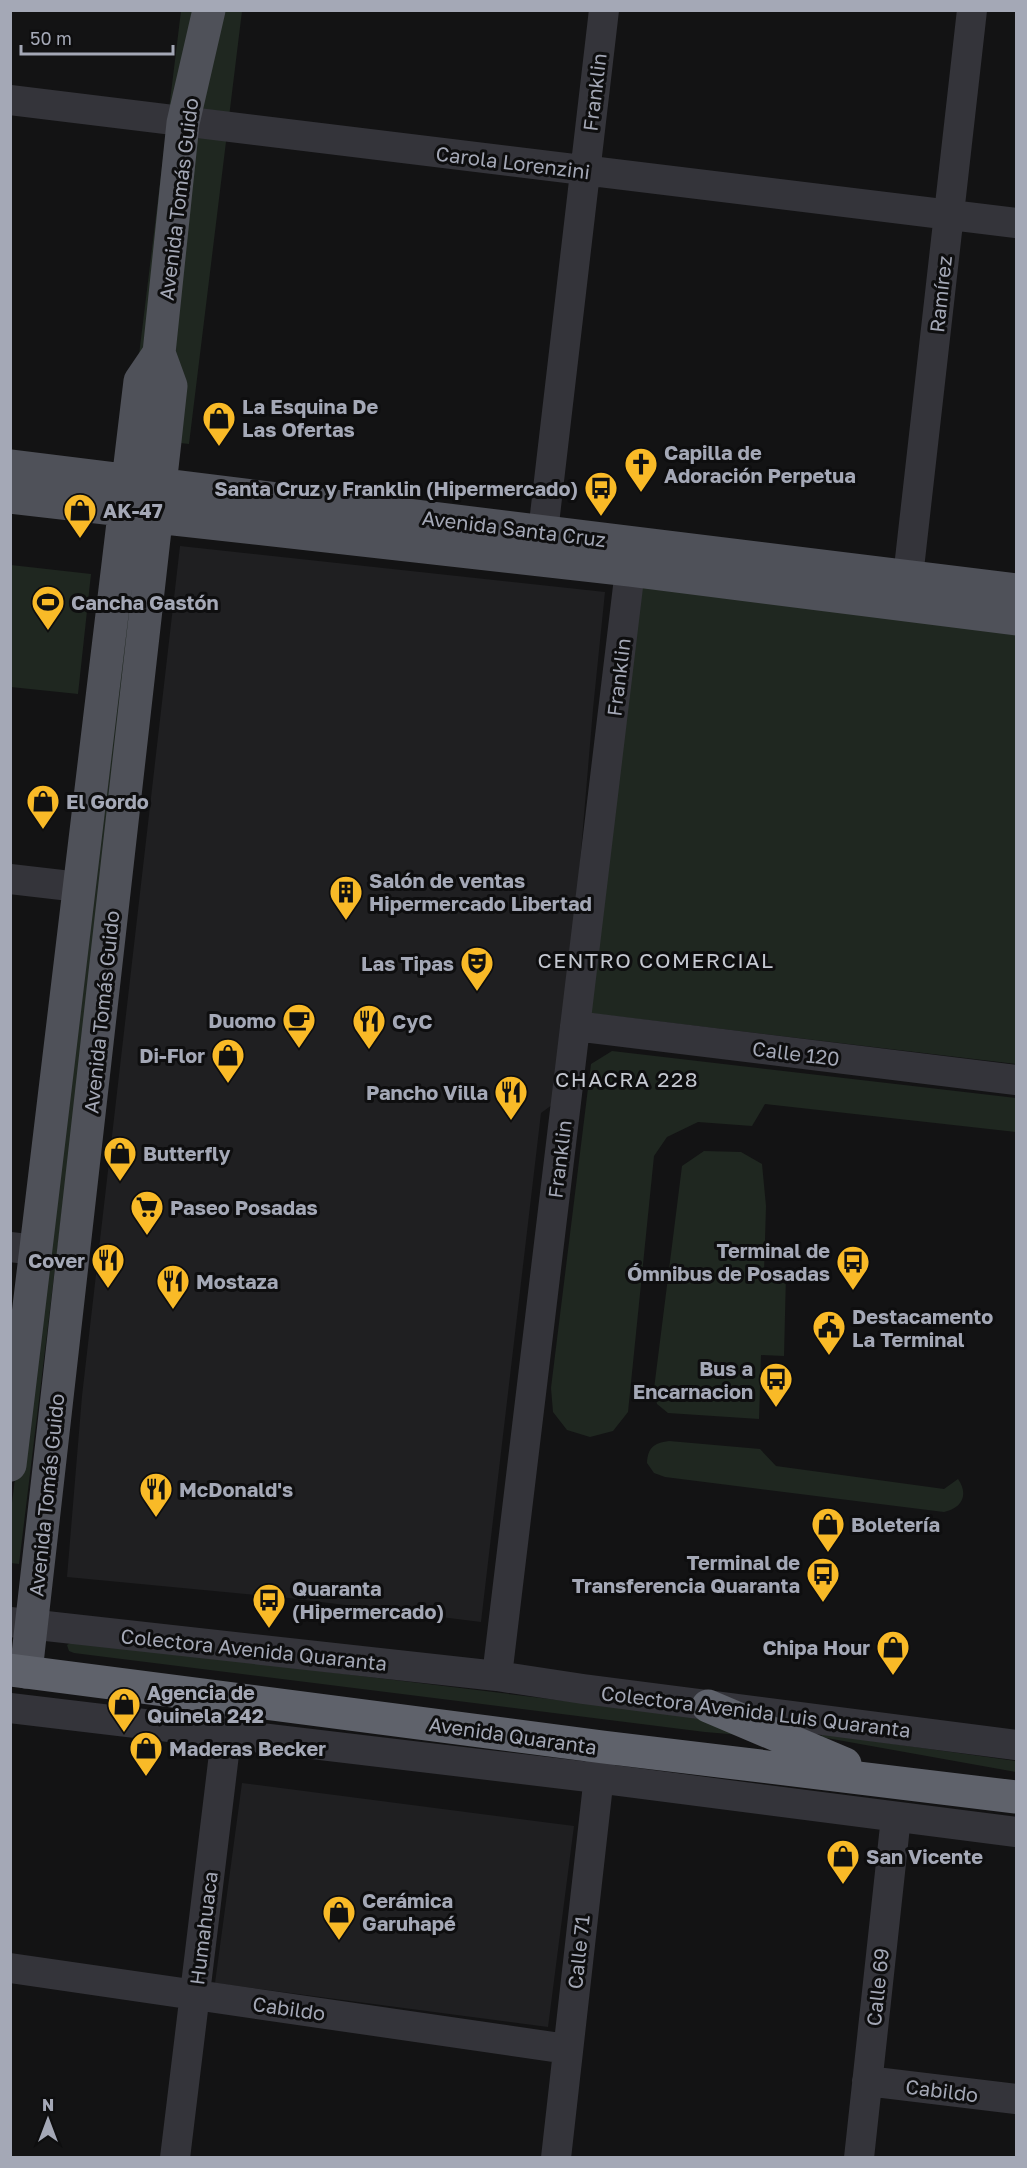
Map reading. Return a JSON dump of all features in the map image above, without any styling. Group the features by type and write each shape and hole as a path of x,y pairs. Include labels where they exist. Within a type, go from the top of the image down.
{"highway":[{"name":"Avenida Quaranta","path":"18,1671 230,1698 600,1762 880,1779 1017,1797"},
{"path":"708,1706 880,1779"}],"main road":[{"name":"Avenida Tomás Guido","path":"18,1671 21,1623 161,484 171,386 159,353 183,123 209,10"},
{"name":"Avenida Tomás Guido","path":"10,1465 23,1249 79,888 140,381 159,353"},
{"name":"Avenida Santa Cruz","path":"10,466 125,495 156,516 630,570 1017,619"},
{"name":"Avenida Santa Cruz","path":"10,497 125,495 161,484 1017,590"}],"street":[{"name":"Franklin","path":"543,532 604,10"},
{"name":"Ramírez","path":"908,577 972,10"},
{"name":"Carola Lorenzini","path":"10,100 183,123 1017,223"},
{"name":"Franklin","path":"496,1676 630,570"},
{"path":"10,879 79,888"},
{"name":"Calle 120","path":"575,1026 1017,1080"},
{"name":"Colectora Avenida Quaranta","path":"21,1623 496,1676"},
{"name":"Colectora Avenida Luis Quaranta","path":"496,1676 708,1706 1017,1745"},
{"name":"Humahuaca","path":"175,2157 230,1698"},
{"path":"10,1708 226,1732 600,1762 896,1817 1017,1832"},
{"name":"Calle 71","path":"556,2157 600,1762"},
{"name":"Calle 69","path":"859,2157 896,1817"},
{"name":"Cabildo","path":"10,1968 567,2049"},
{"name":"Cabildo","path":"867,2080 1017,2098"}],"shaded area":[{"path":"181,11 242,11 189,444 129,437"},
{"path":"128,544 143,546 19,1564 11,1563 11,1511"},
{"path":"180,546 605,592 560,1099 541,1113 481,1622 289,1598 67,1577 82,1396"},
{"name":"Cancha Gastón","path":"11,565 91,574 78,694 11,687"},
{"path":"639,587 1016,632 1016,1064 588,1013"},
{"path":"612,1051 1016,1098 1016,1132 765,1104 752,1126 698,1122 667,1137 654,1156 628,1412 613,1431 590,1437 567,1430 553,1412 551,1388 591,1064"},
{"path":"704,1151 741,1152 762,1164 766,1206 764,1273 786,1274 784,1356 761,1355 759,1419 668,1413 657,1404 654,1389 682,1166"},
{"path":"669,1441 760,1449 776,1466 944,1489 958,1479 963,1495 959,1504 944,1512 665,1477 654,1473 647,1463 652,1447"},
{"path":"74,1641 706,1718 775,1738 705,1732 74,1653 69,1651 67,1645"},
{"path":"822,1734 1016,1761 1016,1772 821,1737"},
{"name":"Cerámica Garuhapé","path":"242,1783 574,1826 548,2027 215,1983"}],"place":[{"name":"La Esquina De Las Ofertas","path":"219,447"},
{"name":"Capilla de Adoración Perpetua","path":"641,493"},
{"name":"Santa Cruz y Franklin (Hipermercado)","path":"601,517"},
{"name":"AK-47","path":"80,539"},
{"name":"Cancha Gastón","path":"48,631"},
{"name":"El Gordo","path":"43,830"},
{"name":"Salón de ventas Hipermercado Libertad","path":"346,921"},
{"name":"Las Tipas","path":"477,992"},
{"name":"Duomo","path":"299,1049"},
{"name":"CyC","path":"369,1050"},
{"name":"Di-Flor","path":"228,1084"},
{"name":"Pancho Villa","path":"511,1121"},
{"name":"Butterfly","path":"120,1182"},
{"name":"Paseo Posadas","path":"147,1236"},
{"name":"Cover","path":"108,1289"},
{"name":"Terminal de Ómnibus de Posadas","path":"853,1291"},
{"name":"Mostaza","path":"173,1310"},
{"name":"Destacamento La Terminal","path":"829,1356"},
{"name":"Bus a Encarnacion","path":"776,1408"},
{"name":"McDonald's","path":"156,1518"},
{"name":"Boletería","path":"828,1553"},
{"name":"Terminal de Transferencia Quaranta","path":"823,1603"},
{"name":"Quaranta (Hipermercado)","path":"269,1629"},
{"name":"Chipa Hour","path":"893,1676"},
{"name":"Agencia de Quinela 242","path":"124,1733"},
{"name":"Maderas Becker","path":"146,1777"},
{"name":"San Vicente","path":"843,1885"},
{"name":"Cerámica Garuhapé","path":"339,1941"}],"district":[{"name":"CENTRO COMERCIAL","path":"656,960"},
{"name":"CHACRA 228","path":"627,1079"}]}
